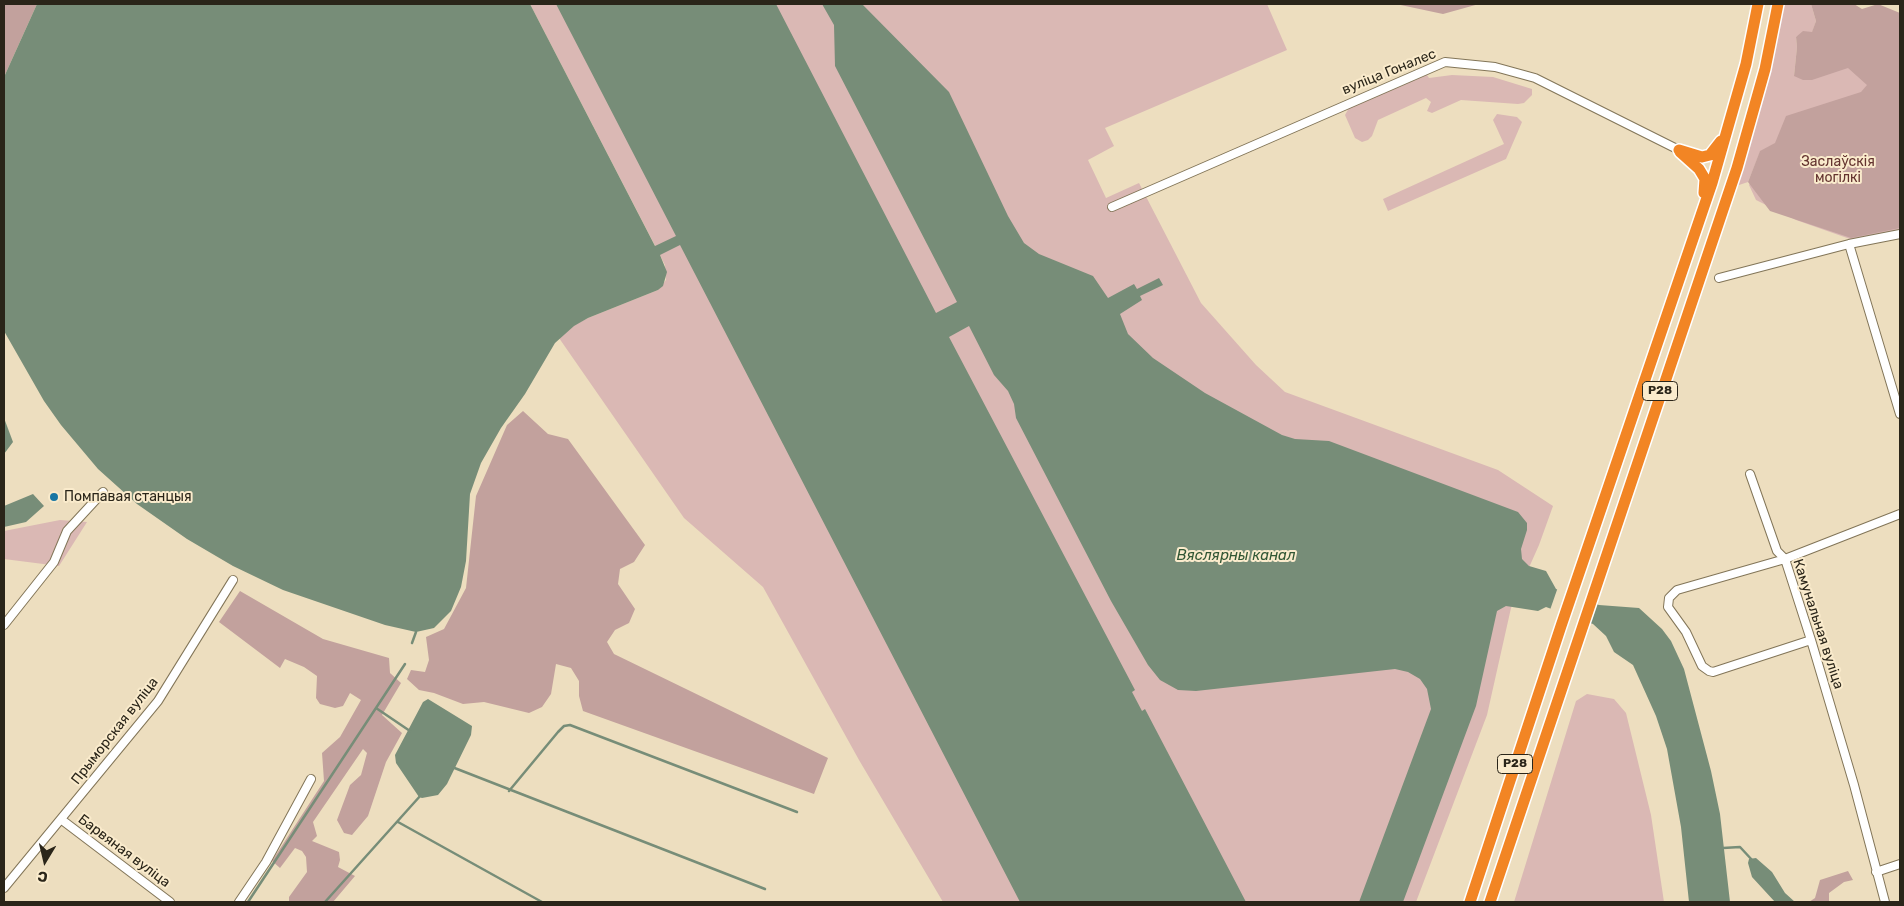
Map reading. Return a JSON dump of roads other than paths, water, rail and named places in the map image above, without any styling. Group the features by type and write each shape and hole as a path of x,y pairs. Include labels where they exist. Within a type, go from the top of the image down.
{"highway":[{"name":"Р28","path":"1470,902 1730,124 1758,4"},
{"name":"Р28","path":"1490,902 1737,168 1765,69 1778,4"},
{"path":"1679,150 1702,157 1710,156 1730,124"},
{"path":"1679,150 1699,169 1705,179 1704,205"}],"street":[{"name":"вуліца Гоналес","path":"1112,207 1444,62 1495,67 1535,78 1679,150"},
{"path":"1719,278 1849,244 1900,234"},
{"path":"1849,244 1900,414"},
{"name":"Камунальная вуліца","path":"1750,474 1777,551 1785,559 1811,640 1854,785 1885,902"},
{"path":"4,625 54,562 67,531 103,492"},
{"path":"1811,640 1713,672 1709,671 1702,666 1686,632 1668,608 1670,598 1677,590 1785,559 1900,514"},
{"name":"Прыморская вуліца","path":"4,888 62,820 158,701 233,580"},
{"path":"239,902 266,862 311,779"},
{"name":"Барвяная вуліца","path":"62,820 170,902"},
{"path":"1876,872 1900,864"}],"water":[{"name":"Вяслярны канал","path":"37,4 530,4 655,246 676,236 556,4 776,4 936,313 957,302 835,66 834,25 822,4 862,4 949,92 1008,216 1024,243 1039,254 1093,276 1108,298 1134,284 1137,289 1159,278 1163,285 1140,296 1142,300 1120,314 1128,334 1153,358 1205,393 1282,435 1295,439 1329,441 1518,512 1527,523 1527,530 1521,549 1522,559 1529,566 1546,571 1556,589 1599,605 1639,608 1662,629 1671,641 1684,669 1711,771 1720,814 1730,902 1689,902 1681,827 1667,749 1656,716 1633,665 1614,652 1606,636 1593,624 1546,607 1538,611 1506,606 1497,611 1476,706 1403,902 1359,902 1431,709 1427,689 1420,679 1408,672 1395,669 1196,691 1178,690 1160,680 1148,665 1111,601 1016,418 1014,404 1008,391 994,375 969,326 949,337 1135,690 1132,692 1142,711 1145,709 1246,902 1020,902 680,245 660,255 667,272 663,286 658,290 588,318 574,326 555,343 481,463 470,494 466,561 461,587 451,611 434,628 416,632 385,625 283,590 233,566 187,539 137,504 98,469 61,425 44,401 4,331 4,77"},
{"path":"4,418 13,442 4,454"},
{"path":"33,494 44,506 26,522 4,527 4,506"},
{"path":"428,699 472,726 471,735 447,784 438,795 422,798 419,797 396,763 395,755 423,702"},
{"path":"1756,858 1772,872 1785,893 1795,902 1775,902 1752,877 1748,863 1749,859"}],"waterway":[{"path":"412,643 416,632"},
{"path":"248,902 405,664"},
{"path":"376,708 410,731"},
{"path":"509,791 558,732 564,726 570,725 797,812"},
{"path":"452,767 765,889"},
{"path":"325,902 421,795"},
{"path":"398,822 542,902"},
{"path":"1723,848 1740,847 1753,861"}],"place":[{"name":"Помпавая станцыя","path":"54,497"}],"park label":[{"name":"Заслаўскія могілкі","path":"1838,170"}]}
